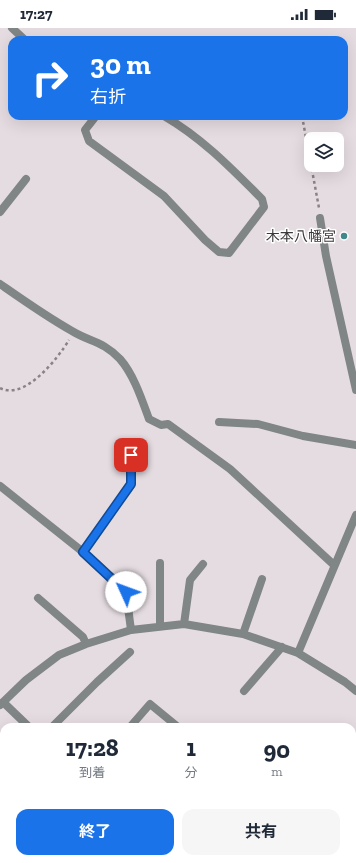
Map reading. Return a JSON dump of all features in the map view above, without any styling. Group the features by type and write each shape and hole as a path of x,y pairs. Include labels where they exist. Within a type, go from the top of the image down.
{"street":[{"path":"12,28 21,36"},
{"path":"93,120 85,130 89,141 164,196 205,240 219,252 229,253 264,207 262,199 212,150 186,129 171,120"},
{"path":"0,212 26,179"},
{"path":"320,218 326,256 356,390"},
{"path":"0,284 74,332 107,347 120,359 130,375 149,419 161,425 168,424 230,469 334,565"},
{"path":"219,422 258,424 303,436 356,445"},
{"path":"83,552 131,484 131,455 120,448"},
{"path":"0,486 83,552 126,592 131,630"},
{"path":"298,653 356,515"},
{"path":"160,563 160,626"},
{"path":"184,624 190,580 203,564"},
{"path":"243,634 262,579"},
{"path":"38,598 83,637 86,644"},
{"path":"24,723 2,704 26,680 59,655 86,644 131,630 160,626 184,624 243,634 298,653 345,682 356,691"},
{"path":"244,691 282,647"},
{"path":"56,723 130,652"},
{"path":"133,723 150,704 173,723"}],"path":[{"path":"303,120 320,218"},
{"path":"0,388 6,391 16,390 35,380 54,361 74,332"}],"place":[{"name":"木本八幡宮","path":"344,236"}],"route":[{"path":"126,592 83,552 131,484 131,455"}]}
